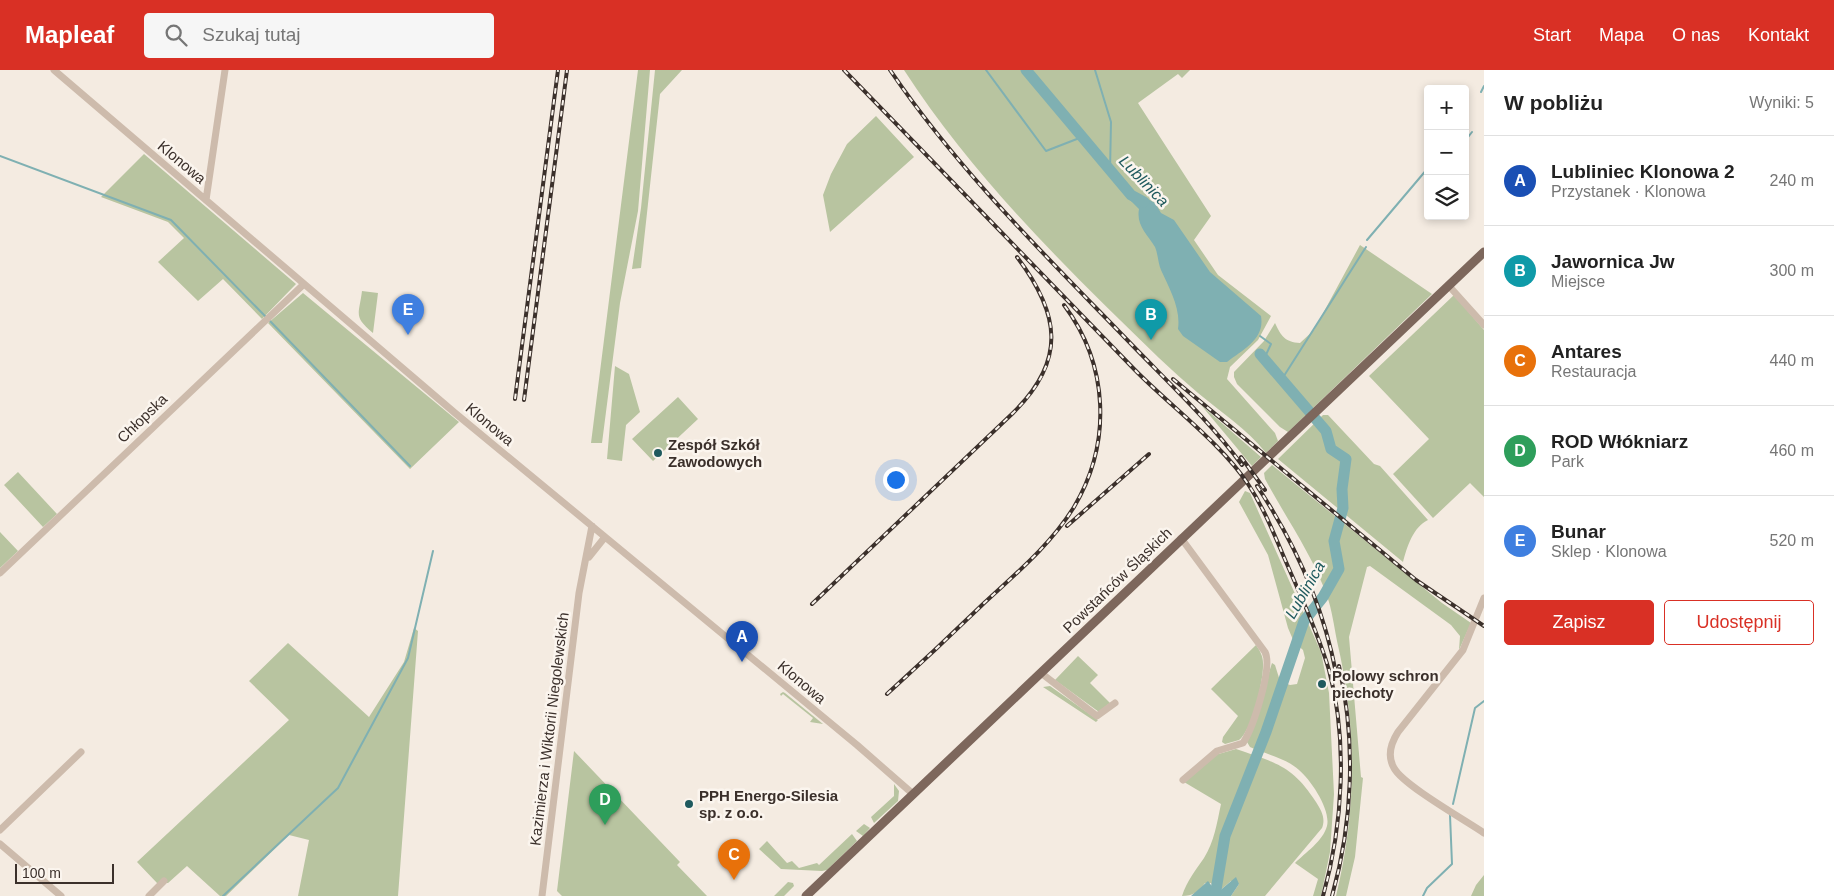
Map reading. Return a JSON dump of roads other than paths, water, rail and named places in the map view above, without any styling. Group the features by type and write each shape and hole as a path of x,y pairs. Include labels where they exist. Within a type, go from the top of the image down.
{"main road":[{"name":"Powstańców Śląskich","path":"806,896 1484,252"}],"street":[{"name":"Klonowa","path":"54,70 304,284 914,794"},
{"path":"206,200 225,70"},
{"name":"Chłopska","path":"0,573 304,284"},
{"path":"1449,286 1484,325"},
{"name":"Kazimierza i Wiktorii Niegolewskich","path":"542,896 579,593 592,526"},
{"path":"584,566 594,549 605,537"},
{"path":"1181,538 1265,652 1268,664 1244,743 1220,749 1182,780"},
{"path":"1484,598 1463,650 1398,732 1393,741 1390,754 1393,766 1404,779 1484,834"},
{"path":"1041,673 1097,716 1115,703"},
{"path":"0,830 81,752"},
{"path":"0,844 62,896"},
{"path":"148,896 164,882"}],"water":[{"path":"1131,195 1146,198 1155,203 1161,213 1174,220 1210,272 1261,316 1260,331 1252,343 1227,362 1220,362 1183,336 1178,329 1178,313 1174,298 1160,267 1155,247 1139,220 1139,209 1130,200"},
{"path":"1236,877 1239,884 1231,896 1191,896 1208,881 1217,893"}],"waterway":[{"path":"986,70 1046,151 1082,137"},
{"name":"Lublinica","path":"1026,70 1131,195 1144,202"},
{"path":"1095,70 1111,122 1110,171"},
{"path":"1481,92 1484,86"},
{"path":"1469,136 1472,132"},
{"path":"0,156 171,220 265,316"},
{"path":"1367,240 1424,173"},
{"path":"1282,379 1366,247"},
{"path":"270,321 410,466"},
{"path":"1260,336 1271,344 1264,359"},
{"name":"Lublinica","path":"1215,896 1225,836 1266,732 1304,621 1323,597 1339,569 1334,541 1343,508 1342,489 1346,459 1331,449 1326,431 1260,354"},
{"path":"223,896 338,788 408,658 433,551"},
{"path":"1453,804 1475,708 1484,701"},
{"path":"1423,896 1427,888 1452,864 1450,815"}],"railway":[{"path":"515,399 558,70"},
{"path":"524,400 567,70"},
{"path":"844,70 1134,369 1224,454 1254,494 1271,527 1316,632 1329,670 1335,697 1339,725 1341,783 1335,841 1323,896"},
{"path":"890,70 917,108 1006,214 1191,405 1242,465"},
{"path":"812,604 1013,413 1030,393 1042,374 1049,355 1051,336 1049,317 1042,298 1017,257"},
{"path":"887,694 1042,548 1074,507 1086,482 1095,457 1099,431 1100,404 1097,378 1090,353 1079,328 1064,305"},
{"path":"1173,379 1416,580 1484,626"},
{"path":"1067,526 1149,454"},
{"path":"1241,457 1265,490"},
{"path":"1257,486 1284,530 1306,575 1324,623 1336,673"},
{"path":"1332,896 1344,839 1350,781 1348,723 1339,666"}],"place":[{"name":"Bunar","path":"408,335"},
{"name":"Jawornica Jw","path":"1151,340"},
{"name":"Zespół Szkół Zawodowych","path":"658,453"},
{"name":"Lubliniec Klonowa 2","path":"742,662"},
{"name":"Polowy schron piechoty","path":"1322,684"},
{"name":"PPH Energo-Silesia sp. z o.o.","path":"689,804"},
{"name":"ROD Włókniarz","path":"605,825"},
{"name":"Antares","path":"734,880"}]}
